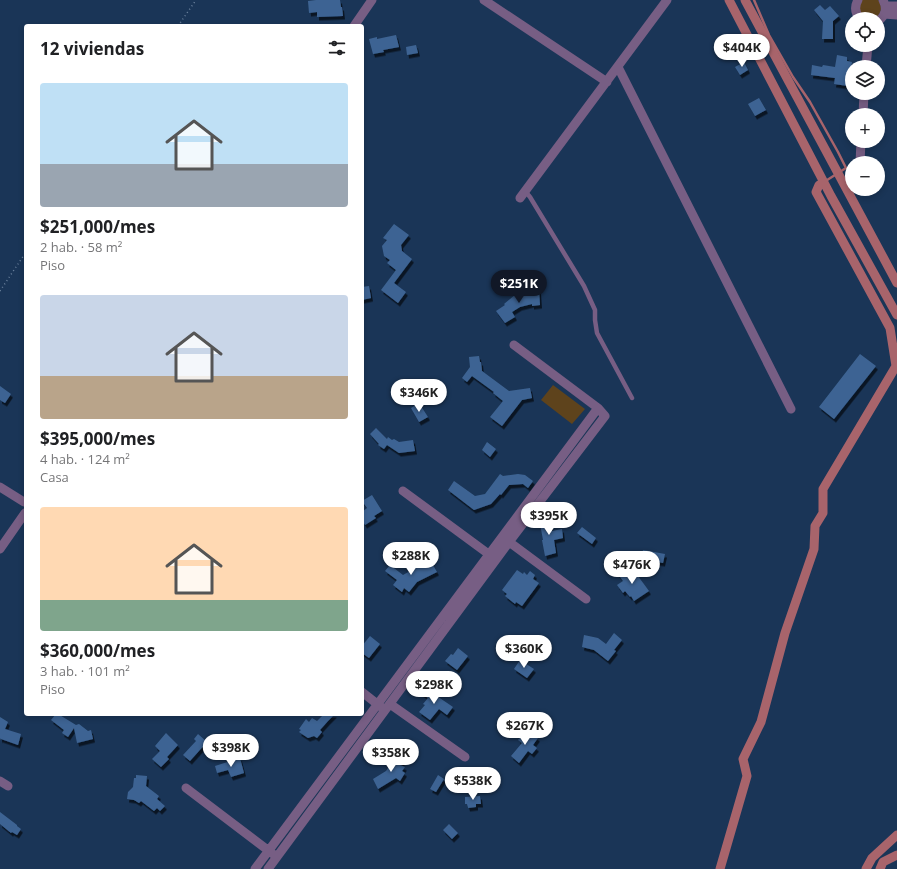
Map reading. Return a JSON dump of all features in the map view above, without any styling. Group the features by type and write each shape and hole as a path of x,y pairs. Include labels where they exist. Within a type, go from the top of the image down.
{"street":[{"path":"355,24 372,0"},
{"path":"484,0 607,82"},
{"path":"523,195 667,0"},
{"path":"856,12 855,8 858,0"},
{"path":"883,10 897,6"},
{"path":"883,10 897,15"},
{"path":"618,67 791,409"},
{"path":"493,557 388,707 278,857 268,869 257,866 378,704 506,540 605,416 598,408 514,344"},
{"path":"506,540 598,408"},
{"path":"0,487 24,500"},
{"path":"403,492 493,557"},
{"path":"0,549 24,514"},
{"path":"506,540 586,599"},
{"path":"364,694 378,704 388,707 465,757"},
{"path":"186,788 278,857"}],"lane":[{"path":"523,195 530,197 584,286 595,310 595,320 598,333 632,398"}],"path":[{"path":"179,24 196,0"},
{"path":"0,291 24,255"}],"shaded area":[{"path":"862,0 878,0 881,9 880,12 860,12"},
{"path":"553,385 585,409 572,424 541,400"}],"building":[{"path":"340,0 343,16 317,17 317,12 309,13 308,1"},
{"path":"820,5 825,10 830,6 839,16 833,21 833,39 822,39 823,21 814,10"},
{"path":"396,35 399,47 383,50 384,52 373,54 369,39"},
{"path":"416,45 418,53 407,55 406,47"},
{"path":"837,55 847,57 847,60 845,60 845,86 834,84 835,78 811,75 812,65 835,67"},
{"path":"744,62 748,70 740,75 735,67"},
{"path":"759,98 766,110 755,116 748,104"},
{"path":"394,224 409,235 401,245 402,251 412,259 394,283 406,292 398,303 381,290 396,270 387,263 390,260 384,256 382,246 387,240 383,238"},
{"path":"369,286 371,298 364,300 364,287"},
{"path":"539,290 540,305 532,306 532,304 520,307 512,312 515,317 505,323 496,311 505,305 504,304 516,294"},
{"path":"860,354 876,366 834,419 819,407"},
{"path":"479,356 482,371 509,391 530,388 532,398 522,400 502,426 490,417 503,401 493,393 494,392 472,376 467,382 462,378 470,367 469,357"},
{"path":"0,386 11,394 5,403 0,400"},
{"path":"419,403 428,417 419,422 411,408"},
{"path":"376,428 387,439 388,437 399,442 413,440 415,451 399,453 387,445 384,449 378,445 379,444 370,434"},
{"path":"487,442 496,449 490,457 482,450"},
{"path":"500,474 503,476 518,474 525,475 533,481 528,488 523,484 509,485 491,504 474,510 448,490 454,481 475,496 485,494"},
{"path":"372,495 382,511 374,516 376,518 365,525 364,510 367,508 364,504 364,500"},
{"path":"549,516 552,531 562,529 563,538 554,540 556,553 545,556 539,518"},
{"path":"582,527 596,538 592,544 577,533"},
{"path":"643,550 665,554 663,563 641,559"},
{"path":"430,560 437,572 417,582 409,592 404,588 402,592 393,585 397,580 385,571 390,565 403,575"},
{"path":"623,569 629,577 635,572 649,591 634,601 625,591 623,593 617,585 623,581 617,573"},
{"path":"517,570 523,574 524,572 527,575 530,571 535,575 533,579 539,583 522,606 516,602 515,604 505,596 507,594 502,590"},
{"path":"614,633 622,640 608,661 594,650 582,647 584,635 598,638 606,644"},
{"path":"370,636 380,644 369,658 364,654 364,644"},
{"path":"458,648 468,656 457,670 445,661 451,654 453,655"},
{"path":"520,660 534,669 527,678 514,669"},
{"path":"425,688 453,707 447,715 439,709 430,720 419,712 425,705 423,704 428,698 421,693"},
{"path":"54,716 61,716 76,725 79,724 88,731 91,730 93,739 77,743 74,728 68,737 62,733 64,730 51,720"},
{"path":"322,716 333,716 320,730 322,732 317,738 314,736 308,738 299,732 301,730 299,729 306,719 309,722 312,718 317,721"},
{"path":"0,717 8,722 5,729 21,734 18,745 1,738 0,740"},
{"path":"526,729 538,738 533,745 537,748 532,754 528,751 519,763 511,756 522,743 518,740"},
{"path":"166,733 178,745 167,757 169,759 161,767 152,759 160,751 155,746"},
{"path":"198,734 207,742 190,761 183,755 196,741 194,739"},
{"path":"397,755 404,760 400,765 405,767 402,771 405,773 400,781 396,778 378,789 373,779 386,771"},
{"path":"240,758 244,773 231,777 228,770 217,773 215,766"},
{"path":"136,775 147,776 146,786 159,796 157,799 165,806 160,811 157,808 154,811 141,801 139,803 134,800 127,799 128,792 133,787 134,778 136,778"},
{"path":"438,775 444,779 436,792 430,789"},
{"path":"480,796 481,804 476,804 476,807 468,808 467,804 465,804 465,797"},
{"path":"0,812 21,829 17,835 12,832 11,833 0,824"},
{"path":"449,824 458,833 452,839 443,830"}],"waterway":[{"path":"729,0 831,196 897,315"},
{"path":"745,0 897,283"},
{"path":"754,0 769,35 793,77 810,102 846,168 824,182"},
{"path":"720,869 747,776 743,759 761,722 785,633 814,549 815,526 823,513 823,489 896,366 890,328 816,192 819,185 824,182"},
{"path":"866,869 872,858 897,835"},
{"path":"880,869 883,862 897,855"}]}
